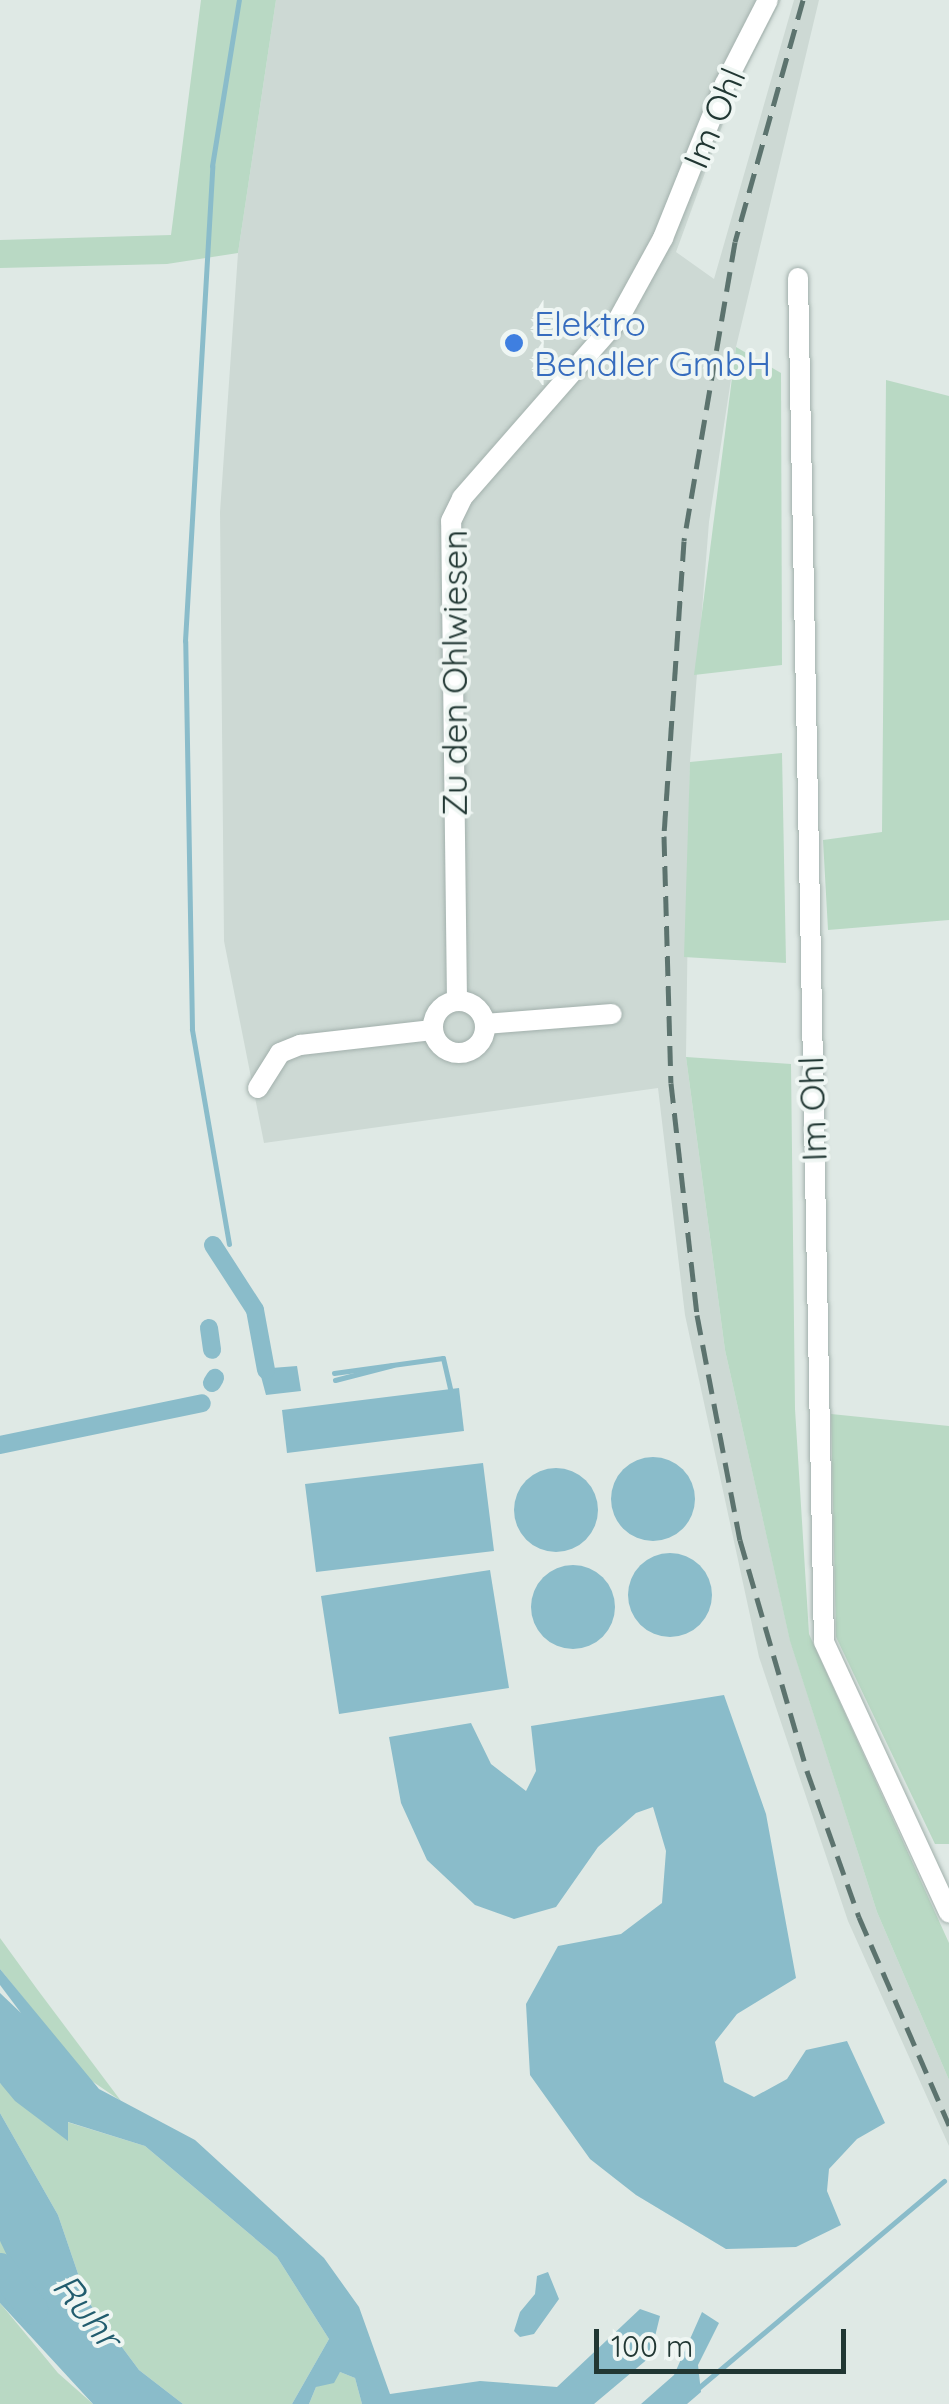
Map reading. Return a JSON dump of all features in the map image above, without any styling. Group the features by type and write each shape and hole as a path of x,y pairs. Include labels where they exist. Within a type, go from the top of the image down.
{"street":[{"name":"Im Ohl","path":"663,238 725,84 768,0"},
{"name":"Zu den Ohlwiesen","path":"457,1001 450,521 462,498 618,320 663,238"},
{"name":"Im Ohl","path":"798,278 824,1642 949,1912"},
{"path":"457,1001 478,1010 485,1024 477,1047 462,1054 439,1045 432,1030 442,1007 457,1001"},
{"path":"485,1024 612,1014"},
{"path":"258,1088 280,1053 300,1045 432,1030"}],"shaded area":[{"path":"276,0 781,0 736,88 676,252 714,279 794,0 819,0 736,347 709,522 690,762 686,1057 725,1350 790,1640 877,1912 949,2080 949,2146 848,1921 759,1657 685,1315 658,1088 264,1143 224,941 220,512 238,253"}],"green space":[{"path":"201,0 276,0 238,253 167,264 0,268 0,240 171,235"},
{"path":"736,347 781,373 782,665 694,675"},
{"path":"886,380 949,396 949,920 828,930 823,840 882,832"},
{"path":"782,753 786,963 684,957 690,762"},
{"path":"686,1057 791,1064 795,1409 809,1634 949,1943 949,2080 877,1912 790,1641 725,1350"},
{"path":"831,1414 949,1426 949,1844 935,1844 836,1637"},
{"path":"0,1938 121,2101 89,2079 0,1969"},
{"path":"0,2083 68,2140 67,2122 145,2146 277,2257 329,2339 292,2404 183,2404 139,2370 87,2300 58,2215 0,2113"},
{"path":"2,2242 24,2292 0,2271"},
{"path":"0,2303 58,2373 93,2404 0,2404"},
{"path":"340,2372 355,2378 362,2404 309,2404 316,2387"}],"water":[{"path":"297,1366 301,1391 266,1395 259,1369"},
{"path":"459,1388 464,1431 287,1453 282,1410"},
{"path":"653,1457 669,1460 683,1469 692,1483 692,1515 683,1529 669,1538 653,1541 637,1538 623,1529 614,1515 611,1499 614,1483 623,1469 637,1460"},
{"path":"483,1463 494,1551 316,1572 305,1484"},
{"path":"556,1468 572,1471 586,1480 595,1494 595,1526 586,1540 572,1549 556,1552 540,1549 526,1540 517,1526 514,1510 517,1494 526,1480 540,1471"},
{"path":"670,1553 686,1556 700,1565 709,1579 709,1611 700,1625 686,1634 670,1637 654,1634 640,1625 631,1611 628,1595 631,1579 640,1565 654,1556"},
{"path":"573,1565 589,1568 603,1577 612,1591 612,1623 603,1637 589,1646 573,1649 557,1646 543,1637 534,1623 531,1607 534,1591 543,1577 557,1568"},
{"path":"490,1570 509,1688 339,1714 321,1596"},
{"path":"724,1695 766,1814 796,1978 737,2014 715,2042 724,2082 754,2097 787,2079 806,2050 847,2041 885,2123 857,2139 829,2169 827,2191 841,2225 796,2247 726,2249 636,2195 590,2159 530,2075 526,2004 558,1946 621,1934 662,1903 666,1851 653,1807 636,1813 598,1847 556,1907 514,1919 475,1905 427,1860 401,1803 389,1737 471,1723 491,1764 526,1791 536,1771 531,1726"},
{"path":"0,1969 99,2089 195,2140 324,2258 359,2307 390,2394 480,2381 557,2387 640,2309 660,2316 650,2357 594,2404 362,2404 355,2378 340,2372 334,2383 316,2387 309,2404 292,2404 329,2339 277,2257 145,2146 68,2122 68,2141 15,2101 0,2083 0,1993 21,2013 0,1985"},
{"path":"0,2113 58,2215 87,2300 139,2370 183,2404 93,2404 0,2303 0,2271 23,2289 0,2241"},
{"path":"548,2272 559,2299 534,2334 520,2337 514,2331 520,2312 535,2294 537,2276"},
{"path":"702,2312 719,2323 698,2365 701,2392 687,2404 641,2404 674,2375"}],"waterway":[{"path":"229,1244 192,1029 185,641 212,166 239,0"},
{"path":"213,1245 255,1310 266,1370"},
{"path":"209,1328 212,1350"},
{"path":"334,1373 443,1358 450,1389"},
{"path":"335,1380 393,1365"},
{"path":"212,1383 215,1378"},
{"path":"0,1445 202,1403"},
{"path":"697,2389 944,2181"},
{"name":"Ruhr","path":"0,2268 33,2309"}],"railway":[{"path":"803,0 735,242 684,541 664,836 671,1083 697,1315 740,1540 807,1771 859,1917 949,2125"}],"place":[{"name":"Elektro Bendler GmbH","path":"514,343"}]}
